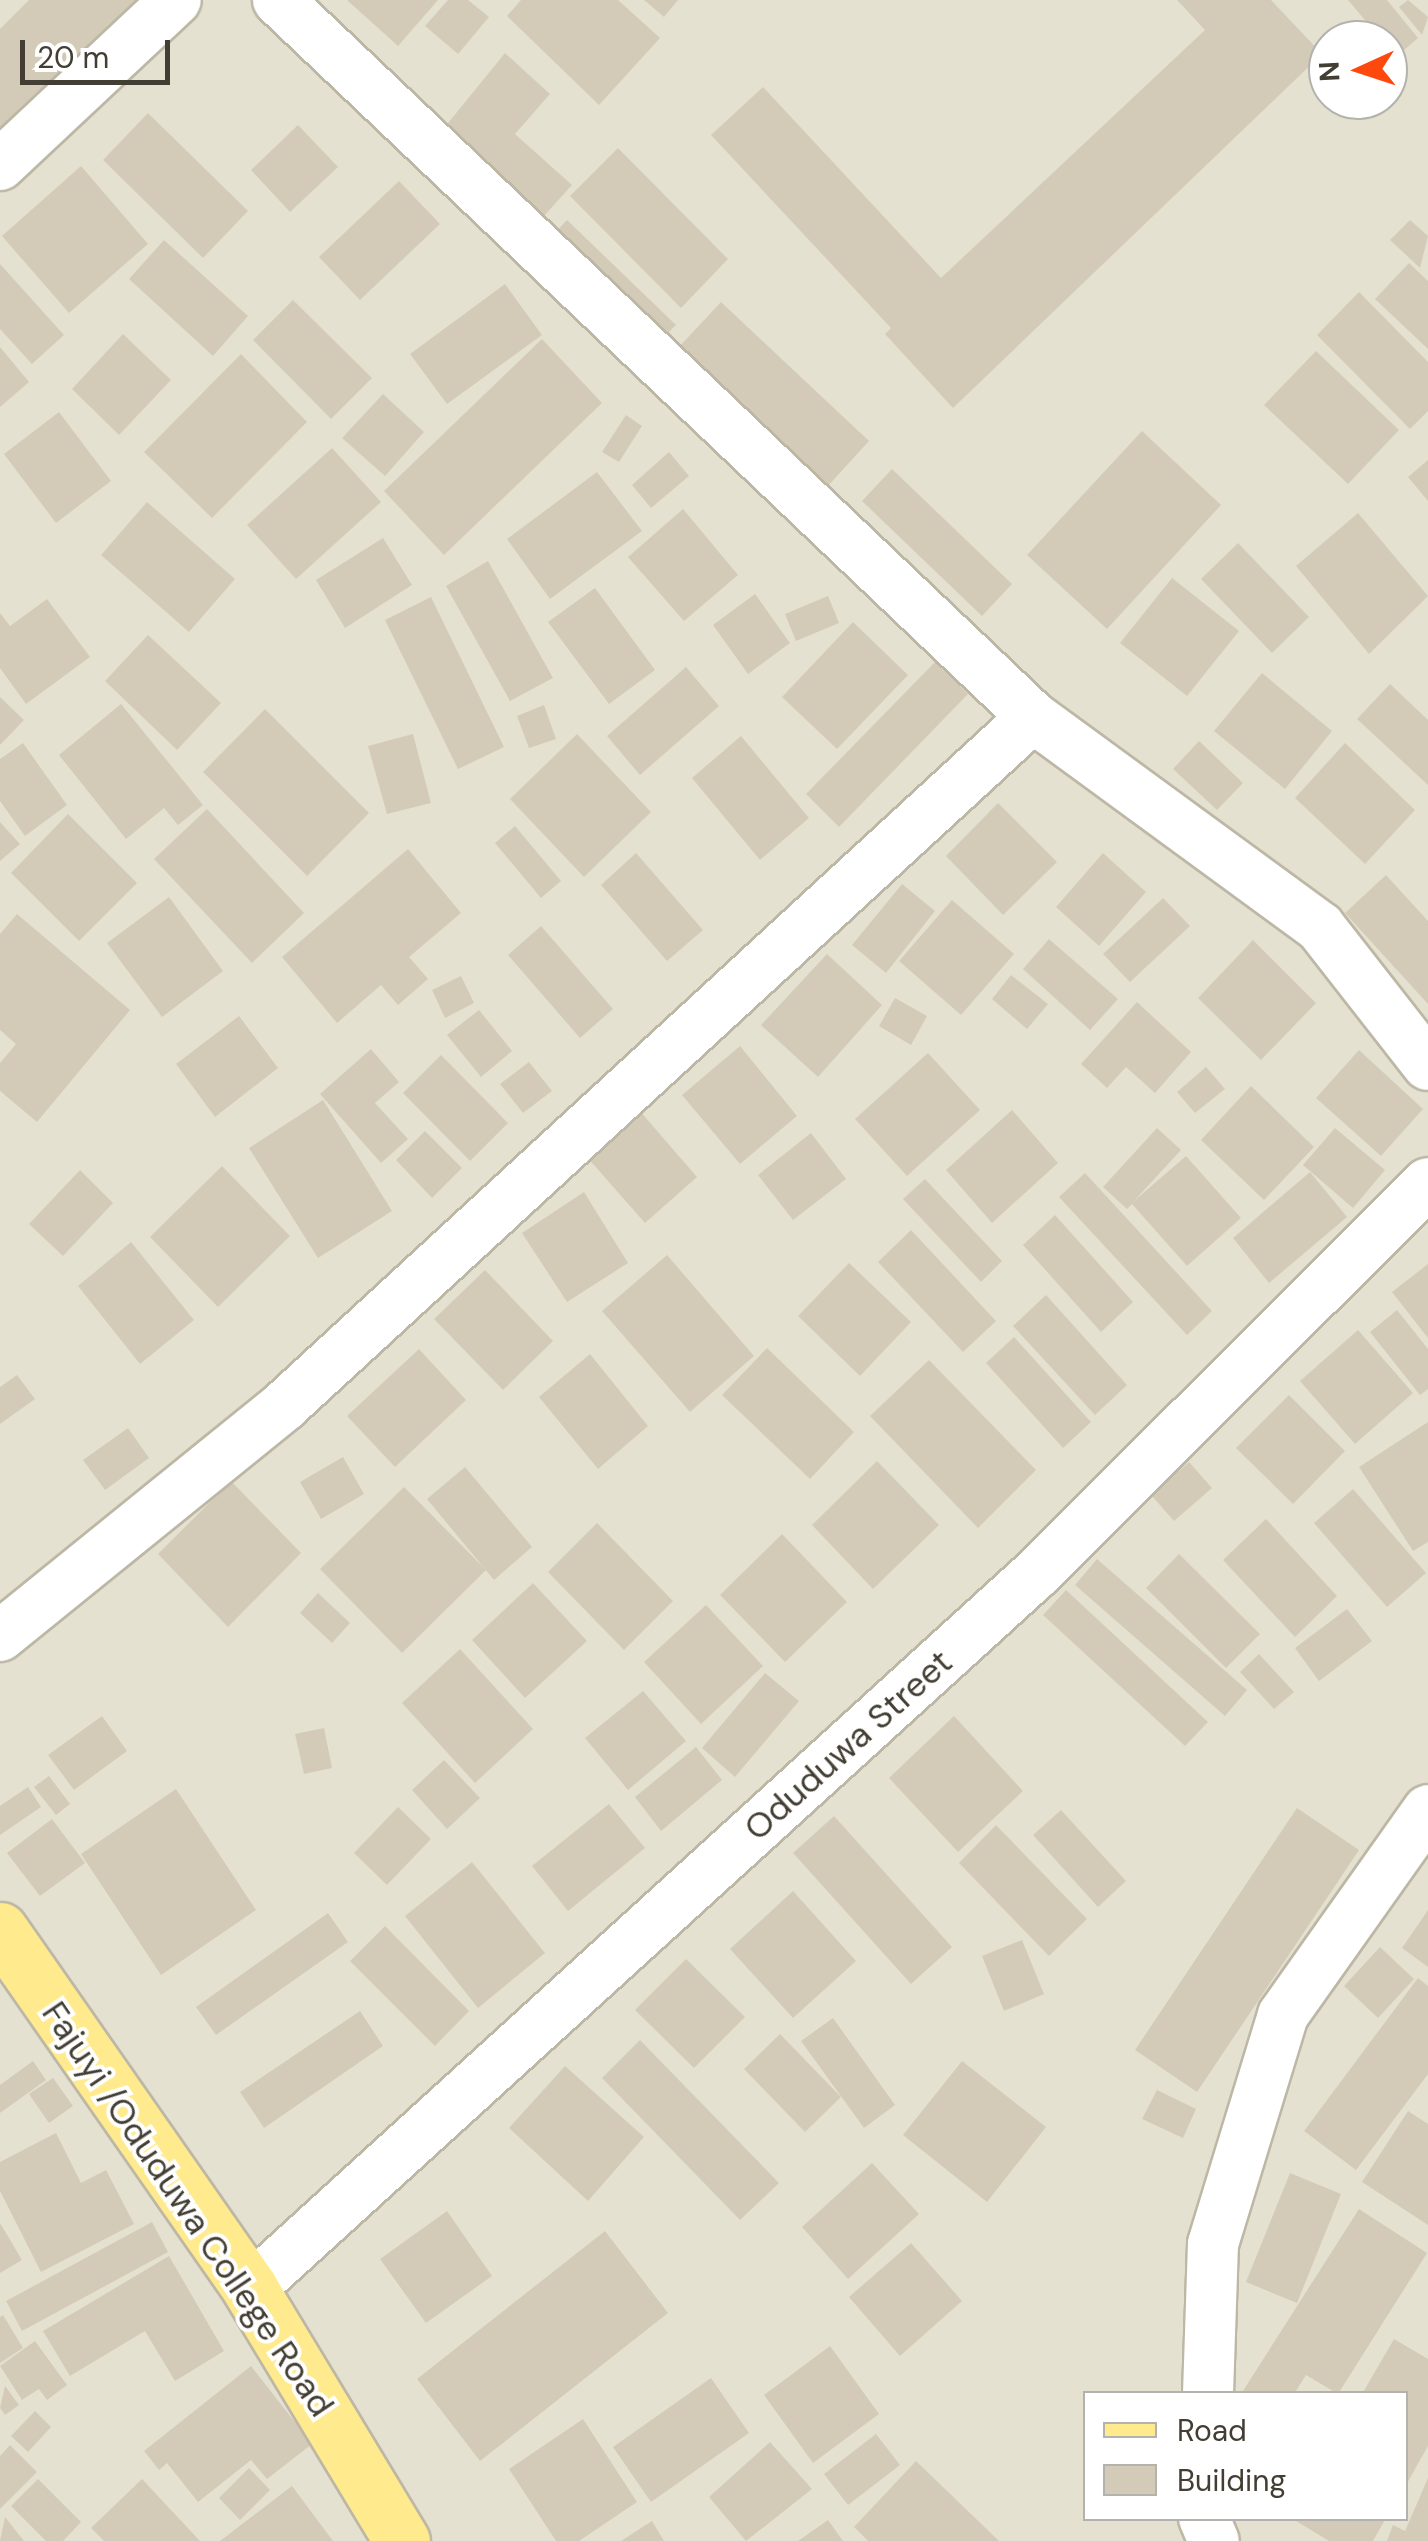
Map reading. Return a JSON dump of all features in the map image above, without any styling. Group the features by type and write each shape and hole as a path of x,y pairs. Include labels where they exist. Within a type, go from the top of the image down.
{"main road":[{"name":"Fajuyi /Oduduwa College Road","path":"0,1930 250,2289 402,2541"}],"street":[{"path":"0,165 176,0"},
{"path":"278,0 1034,717 1320,927 1428,1065"},
{"path":"0,1636 285,1405 1034,717"},
{"name":"Oduduwa Street","path":"250,2289 1037,1572 1428,1183"},
{"path":"1208,2391 1214,2244 1283,2015 1428,1810"}],"shaded area":[{"path":"0,0 1428,0 1428,2541 0,2541"}],"building":[{"path":"29,0 144,0 0,140 0,29"},
{"path":"347,0 438,0 398,46"},
{"path":"448,0 468,0 489,17 458,54 425,26"},
{"path":"521,0 618,0 660,38 599,105 507,16"},
{"path":"644,0 678,0 664,17"},
{"path":"1177,0 1271,0 1308,39 1308,67 953,408 885,334 891,328 711,135 763,87 941,278 1205,30"},
{"path":"1348,0 1387,0 1403,20 1365,20"},
{"path":"1408,0 1428,17 1422,35 1399,7"},
{"path":"1408,26 1418,38 1408,47"},
{"path":"505,53 550,94 515,134 572,185 533,228 435,139"},
{"path":"148,113 248,211 203,258 103,160"},
{"path":"298,125 338,167 290,212 251,170"},
{"path":"618,148 728,259 681,308 570,196"},
{"path":"81,166 148,244 69,313 2,236"},
{"path":"399,181 440,224 360,300 319,257"},
{"path":"567,220 676,325 659,342 551,237"},
{"path":"1410,220 1428,236 1420,268 1390,240"},
{"path":"164,240 248,316 213,356 129,279"},
{"path":"1409,263 1428,281 1428,349 1375,299"},
{"path":"0,264 64,335 32,364 0,329"},
{"path":"505,284 542,335 447,404 410,354"},
{"path":"1359,292 1428,362 1428,411 1410,429 1317,335"},
{"path":"293,300 372,378 331,419 253,340"},
{"path":"721,302 869,441 827,487 678,348"},
{"path":"123,334 171,380 119,435 72,389"},
{"path":"542,339 602,403 444,555 384,491"},
{"path":"0,347 29,382 0,407"},
{"path":"1316,351 1399,430 1348,484 1264,405"},
{"path":"241,354 307,422 212,518 144,452"},
{"path":"383,394 424,432 385,476 342,438"},
{"path":"59,412 111,481 56,523 4,454"},
{"path":"626,415 642,426 619,462 602,452"},
{"path":"1142,431 1221,505 1107,629 1027,555"},
{"path":"332,448 381,502 296,579 247,525"},
{"path":"669,452 689,476 651,508 632,485"},
{"path":"1428,460 1428,501 1408,477"},
{"path":"892,469 1012,584 982,616 862,501"},
{"path":"597,472 642,531 550,599 507,539"},
{"path":"147,502 235,579 189,632 101,555"},
{"path":"683,509 738,575 684,621 628,557"},
{"path":"1358,513 1428,596 1369,654 1296,566"},
{"path":"383,538 412,585 345,628 316,580"},
{"path":"1238,543 1309,617 1272,653 1201,579"},
{"path":"488,561 553,678 510,701 446,586"},
{"path":"1172,578 1239,631 1187,696 1120,643"},
{"path":"595,588 655,670 609,704 548,622"},
{"path":"755,594 790,643 748,674 713,625"},
{"path":"828,596 839,623 796,641 785,614"},
{"path":"431,597 504,747 458,769 385,620"},
{"path":"47,599 90,657 26,704 0,668 0,613 10,626"},
{"path":"853,622 908,675 837,749 782,697"},
{"path":"148,635 221,703 177,750 105,681"},
{"path":"935,662 968,694 839,827 806,794"},
{"path":"686,667 719,706 640,775 607,736"},
{"path":"1262,673 1332,731 1285,789 1214,731"},
{"path":"1390,684 1428,720 1428,785 1357,719"},
{"path":"0,697 24,720 0,745"},
{"path":"121,704 203,805 178,825 164,808 126,839 59,755"},
{"path":"544,705 556,739 529,748 517,716"},
{"path":"265,709 369,813 307,876 203,772"},
{"path":"413,734 431,803 387,814 368,746"},
{"path":"577,734 651,812 584,877 510,799"},
{"path":"741,736 809,818 760,860 692,778"},
{"path":"1199,741 1243,783 1217,810 1173,769"},
{"path":"23,743 67,805 25,836 0,801 0,759"},
{"path":"1345,743 1415,810 1365,864 1295,798"},
{"path":"998,803 1057,862 1003,915 946,856"},
{"path":"207,809 304,913 252,963 154,859"},
{"path":"68,814 137,883 79,941 11,873"},
{"path":"0,822 20,844 0,861"},
{"path":"515,826 561,881 541,898 495,843"},
{"path":"408,849 461,913 409,957 428,979 398,1005 381,985 337,1023 282,957"},
{"path":"636,853 703,930 667,961 601,885"},
{"path":"1103,853 1146,892 1099,946 1056,907"},
{"path":"1386,875 1428,921 1428,1004 1345,913"},
{"path":"902,884 935,911 886,973 852,945"},
{"path":"169,897 223,971 162,1017 107,943"},
{"path":"1163,898 1190,926 1130,982 1103,954"},
{"path":"952,900 1014,954 961,1015 899,961"},
{"path":"17,914 130,1010 37,1122 0,1091 0,1063 16,1044 0,1030 0,934"},
{"path":"541,926 613,1009 580,1038 508,955"},
{"path":"1049,939 1118,999 1090,1030 1023,969"},
{"path":"1253,940 1316,1003 1261,1060 1198,998"},
{"path":"827,954 882,1005 818,1077 761,1025"},
{"path":"1011,975 1048,1004 1027,1029 992,999"},
{"path":"461,976 474,1003 445,1018 432,990"},
{"path":"895,998 927,1016 911,1045 879,1026"},
{"path":"1137,1002 1191,1052 1155,1093 1126,1067 1107,1088 1081,1064"},
{"path":"479,1010 512,1051 481,1077 447,1035"},
{"path":"239,1016 278,1068 215,1117 176,1064"},
{"path":"740,1046 797,1116 740,1164 682,1095"},
{"path":"371,1049 399,1082 375,1103 408,1139 381,1163 320,1094"},
{"path":"1359,1050 1423,1109 1381,1156 1316,1098"},
{"path":"928,1053 980,1110 907,1176 855,1119"},
{"path":"441,1055 508,1123 470,1161 403,1093"},
{"path":"529,1062 552,1091 523,1113 500,1084"},
{"path":"1206,1067 1225,1089 1195,1113 1177,1092"},
{"path":"1251,1086 1314,1147 1264,1200 1201,1140"},
{"path":"323,1100 392,1211 318,1258 249,1148"},
{"path":"639,1110 697,1177 645,1223 586,1156"},
{"path":"1012,1110 1058,1163 992,1223 946,1170"},
{"path":"1157,1128 1181,1150 1134,1201 1186,1156 1241,1218 1187,1266 1132,1204 1127,1209 1103,1187"},
{"path":"1335,1128 1385,1170 1353,1208 1303,1165"},
{"path":"425,1131 462,1168 432,1198 396,1160"},
{"path":"811,1133 846,1179 793,1220 758,1175"},
{"path":"222,1166 290,1236 218,1307 150,1237"},
{"path":"80,1170 113,1203 63,1256 29,1224"},
{"path":"1310,1172 1347,1217 1269,1283 1233,1238"},
{"path":"1085,1173 1212,1311 1187,1335 1059,1197"},
{"path":"925,1179 1002,1261 981,1282 903,1199"},
{"path":"584,1192 628,1263 567,1302 522,1233"},
{"path":"1055,1215 1133,1302 1101,1332 1023,1245"},
{"path":"911,1230 996,1321 963,1352 878,1262"},
{"path":"131,1242 194,1320 140,1364 78,1286"},
{"path":"667,1255 754,1356 690,1412 602,1311"},
{"path":"849,1263 911,1322 860,1376 798,1316"},
{"path":"1428,1264 1428,1338 1392,1292"},
{"path":"485,1270 553,1341 503,1390 434,1319"},
{"path":"1046,1295 1127,1385 1095,1415 1013,1326"},
{"path":"1397,1310 1428,1349 1428,1389 1420,1395 1370,1332"},
{"path":"1358,1330 1413,1393 1355,1444 1300,1381"},
{"path":"1014,1337 1091,1422 1063,1448 986,1363"},
{"path":"767,1348 854,1432 810,1479 722,1395"},
{"path":"419,1349 466,1400 395,1467 347,1416"},
{"path":"590,1354 648,1426 598,1469 539,1397"},
{"path":"929,1360 1036,1470 978,1528 870,1416"},
{"path":"17,1375 35,1399 0,1424 0,1387"},
{"path":"1289,1395 1345,1451 1293,1504 1236,1448"},
{"path":"1428,1422 1428,1542 1413,1551 1359,1467"},
{"path":"128,1428 149,1458 105,1490 83,1460"},
{"path":"343,1457 364,1494 321,1519 300,1482"},
{"path":"877,1461 939,1525 873,1589 812,1525"},
{"path":"1189,1462 1212,1488 1174,1521 1151,1495"},
{"path":"465,1467 532,1547 494,1580 427,1499"},
{"path":"231,1481 301,1553 228,1627 158,1554"},
{"path":"404,1487 486,1570 402,1653 320,1569"},
{"path":"1353,1489 1426,1573 1387,1607 1314,1523"},
{"path":"1266,1519 1337,1596 1295,1637 1223,1560"},
{"path":"597,1523 673,1601 624,1650 548,1572"},
{"path":"782,1534 847,1602 785,1662 720,1595"},
{"path":"1179,1554 1260,1634 1226,1668 1146,1588"},
{"path":"1097,1559 1247,1690 1225,1716 1075,1585"},
{"path":"533,1583 587,1641 525,1698 472,1640"},
{"path":"1066,1590 1208,1722 1185,1746 1043,1615"},
{"path":"318,1593 350,1623 332,1643 300,1613"},
{"path":"706,1605 763,1666 701,1724 644,1662"},
{"path":"1347,1609 1372,1641 1319,1681 1295,1648"},
{"path":"460,1649 533,1729 475,1783 402,1703"},
{"path":"1259,1654 1294,1692 1274,1709 1240,1672"},
{"path":"765,1673 799,1701 735,1777 702,1748"},
{"path":"643,1691 686,1741 628,1790 585,1738"},
{"path":"102,1716 127,1751 74,1790 48,1755"},
{"path":"954,1716 1023,1791 958,1852 889,1778"},
{"path":"324,1728 332,1768 304,1774 295,1734"},
{"path":"696,1747 722,1780 661,1831 635,1797"},
{"path":"444,1760 480,1798 447,1829 412,1790"},
{"path":"49,1776 70,1804 56,1815 34,1787"},
{"path":"28,1787 41,1807 0,1835 0,1806"},
{"path":"176,1789 256,1910 161,1975 81,1854"},
{"path":"609,1804 645,1848 568,1911 532,1866"},
{"path":"398,1807 431,1839 387,1885 354,1853"},
{"path":"1297,1808 1359,1850 1197,2092 1135,2050"},
{"path":"1061,1810 1126,1881 1098,1907 1033,1835"},
{"path":"834,1816 952,1947 911,1984 793,1853"},
{"path":"52,1819 85,1863 40,1896 7,1853"},
{"path":"996,1825 1087,1919 1049,1956 959,1863"},
{"path":"472,1862 545,1953 478,2008 405,1916"},
{"path":"793,1891 856,1961 793,2018 730,1949"},
{"path":"1428,1910 1428,1967 1402,1948"},
{"path":"328,1913 348,1942 216,2035 196,2007"},
{"path":"385,1926 469,2011 435,2046 350,1961"},
{"path":"1022,1940 1044,1994 1004,2011 982,1956"},
{"path":"1380,1947 1414,1979 1378,2018 1344,1986"},
{"path":"686,1959 745,2017 694,2068 635,2010"},
{"path":"1418,1978 1428,1986 1428,2074 1356,2170 1304,2131"},
{"path":"360,2011 383,2046 264,2128 240,2092"},
{"path":"833,2018 895,2105 864,2128 801,2041"},
{"path":"780,2034 841,2097 805,2132 744,2069"},
{"path":"640,2040 779,2183 740,2220 602,2078"},
{"path":"33,2061 46,2080 0,2113 0,2085"},
{"path":"962,2061 1046,2127 987,2202 903,2135"},
{"path":"565,2066 644,2137 588,2201 509,2128"},
{"path":"53,2078 73,2106 49,2123 29,2094"},
{"path":"1157,2090 1196,2109 1183,2138 1142,2119"},
{"path":"1408,2111 1428,2124 1428,2225 1362,2182"},
{"path":"56,2133 81,2183 106,2170 134,2224 41,2272 0,2191 0,2162"},
{"path":"872,2163 919,2214 848,2279 802,2227"},
{"path":"1290,2173 1341,2194 1297,2303 1246,2282"},
{"path":"1359,2209 1427,2253 1340,2391 1306,2375 1296,2391 1243,2391"},
{"path":"447,2211 492,2276 426,2323 380,2259"},
{"path":"152,2222 168,2252 22,2331 6,2301"},
{"path":"0,2223 22,2260 0,2273"},
{"path":"605,2231 668,2313 480,2461 417,2379"},
{"path":"911,2243 962,2301 900,2356 849,2297"},
{"path":"169,2256 224,2351 175,2381 145,2331 70,2376 43,2331"},
{"path":"3,2315 23,2348 0,2363 0,2317"},
{"path":"1394,2339 1428,2359 1428,2446 1408,2481 1408,2391 1364,2391"},
{"path":"35,2341 67,2385 47,2400 39,2389 22,2400 0,2366"},
{"path":"830,2346 879,2414 813,2463 764,2395"},
{"path":"251,2366 312,2444 267,2479 251,2460 198,2502 167,2463 159,2470 144,2451"},
{"path":"711,2378 749,2433 651,2502 613,2447"},
{"path":"5,2386 19,2405 5,2415 0,2408"},
{"path":"35,2411 51,2427 28,2452 11,2436"},
{"path":"583,2419 637,2502 579,2541 556,2541 509,2469"},
{"path":"876,2434 900,2465 848,2505 824,2474"},
{"path":"770,2442 812,2489 746,2541 709,2497"},
{"path":"10,2445 37,2472 0,2509 0,2456"},
{"path":"916,2461 999,2541 868,2541 854,2527"},
{"path":"249,2468 270,2490 240,2520 219,2498"},
{"path":"1428,2478 1428,2541 1387,2541 1393,2525 1405,2531"},
{"path":"38,2479 81,2522 63,2541 46,2541 11,2506"},
{"path":"142,2479 200,2541 104,2541 91,2528"},
{"path":"292,2486 333,2541 220,2541"},
{"path":"5,2517 24,2541 0,2541"},
{"path":"828,2520 843,2541 798,2541"},
{"path":"652,2521 664,2541 621,2541"},
{"path":"1296,2521 1384,2521 1373,2541 1329,2541"}]}
